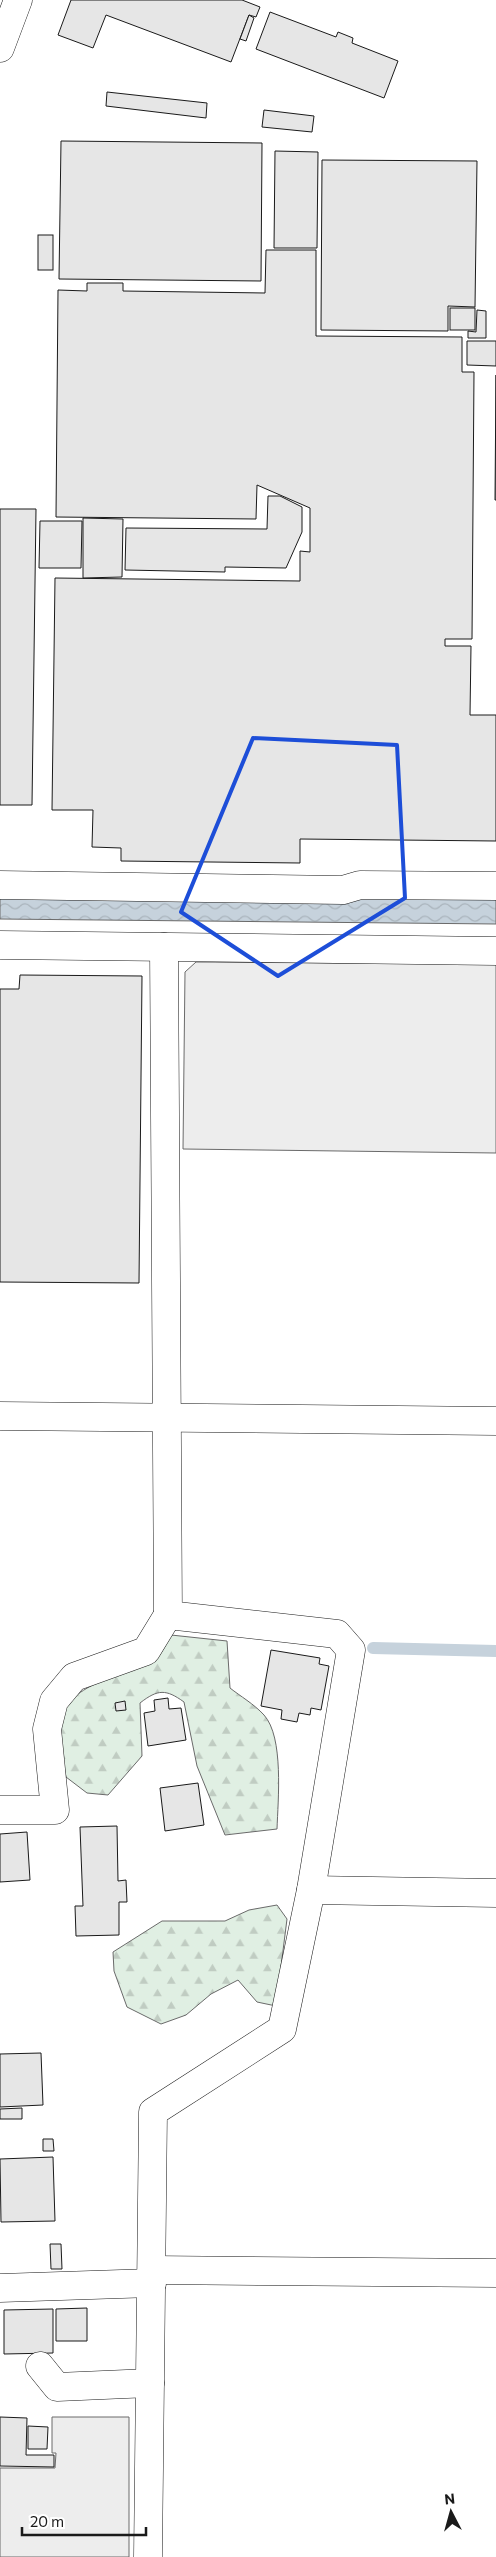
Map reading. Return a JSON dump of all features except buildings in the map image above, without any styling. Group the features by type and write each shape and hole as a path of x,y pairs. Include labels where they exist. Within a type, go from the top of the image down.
{"street":[{"path":"0,48 18,0"},
{"path":"0,885 343,890 360,885 496,886"},
{"path":"0,946 496,951"},
{"path":"0,1810 55,1810 47,1729 54,1701 74,1677 146,1651 168,1615 164,947"},
{"path":"0,1416 496,1421"},
{"path":"148,2557 153,2112 282,2029 311,1890 351,1650 336,1634 168,1615"},
{"path":"311,1890 496,1893"},
{"path":"0,2288 152,2277 496,2273"},
{"path":"40,2366 57,2387 150,2383"}],"highlighted area":[{"path":"253,738 397,745 405,898 278,976 181,912"}],"green space":[{"path":"171,1635 227,1641 230,1688 264,1715 275,1738 279,1786 277,1829 225,1835 197,1766 184,1702 167,1693 157,1693 140,1703 142,1756 108,1795 87,1793 66,1777 60,1737 61,1722 65,1710 72,1699 100,1682 151,1663 157,1659"},
{"path":"277,1905 287,1919 276,2006 257,2002 238,1980 211,1994 186,2015 161,2024 127,2007 114,1971 113,1952 162,1921 225,1921 249,1910"}],"shaded area":[{"path":"196,962 496,964 496,1153 183,1149 185,972"},
{"path":"52,2417 129,2417 129,2557 0,2557 0,2468 55,2468 56,2453 52,2453"}],"water":[{"path":"0,893 496,898 496,924 0,919"}],"waterway":[{"path":"373,1648 496,1651"}]}
